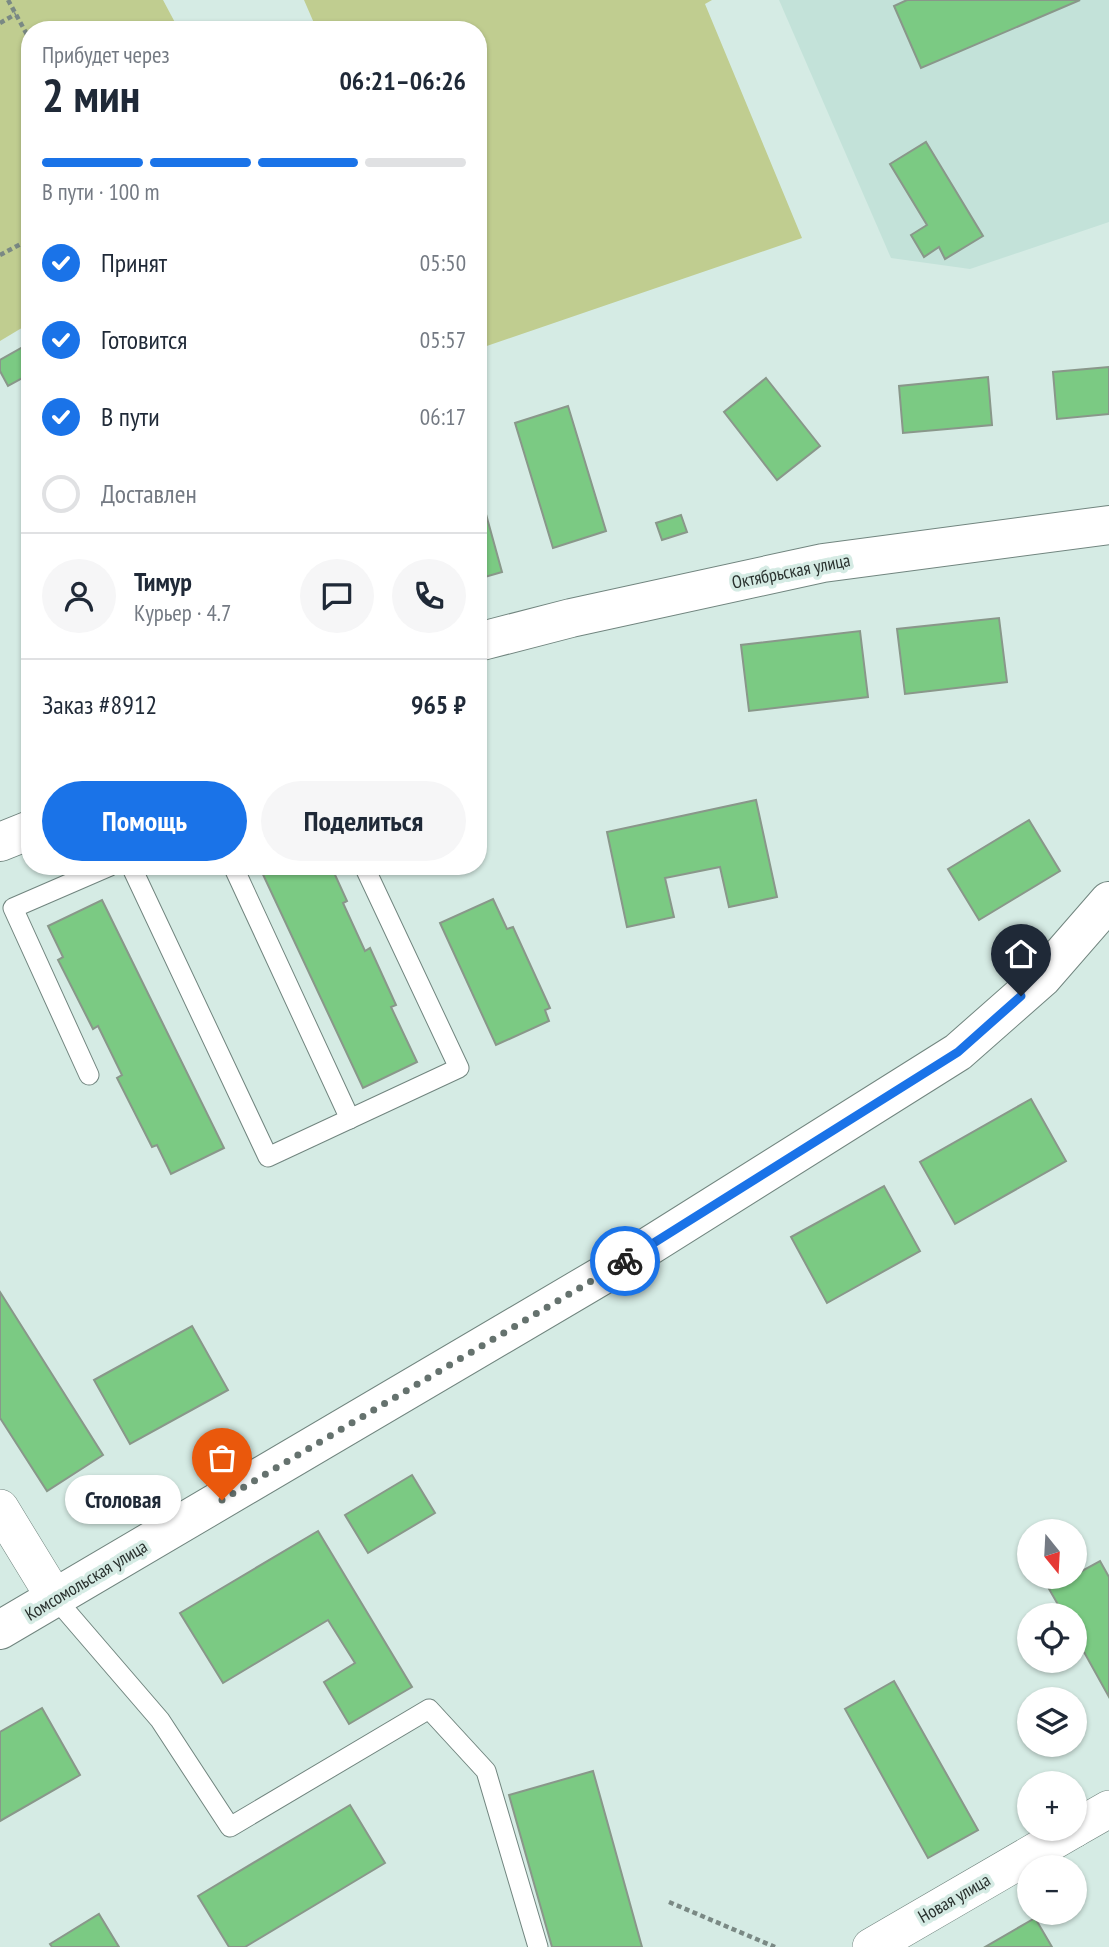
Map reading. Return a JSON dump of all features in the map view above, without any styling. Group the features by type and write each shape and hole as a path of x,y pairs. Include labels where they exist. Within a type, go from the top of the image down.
{"main road":[{"name":"Октябрьская улица","path":"487,640 571,618 823,563 1109,526"},
{"path":"0,842 21,834"},
{"name":"Комсомольская улица","path":"0,1630 603,1275 958,1052 1042,978 1109,901"}],"street":[{"path":"0,1508 55,1598"},
{"name":"Новая улица","path":"1087,1822 1109,1809"},
{"name":"Новая улица","path":"871,1947 1053,1841"}],"lane":[{"path":"89,875 13,908 89,1075"},
{"path":"135,875 268,1157 459,1068 368,875"},
{"path":"237,875 350,1119"},
{"path":"55,1598 160,1720 230,1827 429,1709 486,1771 538,1947"}],"path":[{"path":"8,0 21,23"},
{"path":"0,23 16,14"},
{"path":"0,255 21,244"},
{"path":"669,1902 775,1947"}],"shaded area":[{"path":"779,0 1109,0 1109,222 970,269 891,258"}],"green space":[{"path":"0,0 163,0 174,21 21,21 21,328 0,341"},
{"path":"304,0 712,0 705,4 802,238 487,346 487,21 313,21"}],"building":[{"path":"907,0 1080,0 921,68 894,6"},
{"path":"926,142 983,236 945,259 939,247 924,257 911,235 927,225 890,164"},
{"path":"21,348 21,379 8,386 0,371 0,360"},
{"path":"1109,367 1109,414 1057,419 1053,372"},
{"path":"988,377 992,425 903,433 899,386"},
{"path":"766,378 820,446 777,480 724,412"},
{"path":"568,406 606,531 553,548 515,423"},
{"path":"681,515 687,532 662,540 656,523"},
{"path":"487,518 502,572 487,576"},
{"path":"999,618 1007,682 905,694 897,629"},
{"path":"860,631 868,697 749,711 741,645"},
{"path":"756,800 777,897 729,907 720,867 665,878 674,917 627,927 607,832"},
{"path":"1029,820 1060,871 979,920 948,869"},
{"path":"263,875 335,875 347,901 343,903 365,951 370,948 396,1005 391,1007 417,1062 363,1088"},
{"path":"493,899 507,929 513,927 550,1008 545,1010 549,1021 496,1045 440,923"},
{"path":"102,900 224,1148 171,1174 157,1145 152,1147 117,1078 122,1075 98,1026 93,1029 58,960 63,957 48,926"},
{"path":"1031,1099 1066,1161 955,1224 920,1162"},
{"path":"884,1186 920,1251 827,1303 791,1237"},
{"path":"0,1292 103,1455 47,1491 0,1418"},
{"path":"192,1326 228,1390 130,1444 94,1380"},
{"path":"412,1475 435,1513 368,1553 345,1515"},
{"path":"318,1531 412,1687 349,1724 324,1682 355,1663 328,1620 223,1683 180,1613"},
{"path":"1100,1561 1109,1577 1109,1697 1087,1657 1087,1603 1057,1603 1049,1589 1087,1589 1087,1568"},
{"path":"894,1681 978,1830 928,1858 845,1709"},
{"path":"42,1708 80,1775 0,1821 0,1732"},
{"path":"593,1771 642,1947 552,1947 509,1795"},
{"path":"350,1805 385,1863 245,1947 229,1947 198,1896"},
{"path":"99,1914 119,1947 52,1947 50,1944"},
{"path":"1023,1925 1039,1925 1052,1947 985,1947"}],"way so far":[{"path":"222,1500 625,1261"}],"place":[{"name":"Столовая","path":"222,1500"}],"route":[{"path":"625,1261 958,1052 1021,996"}]}
